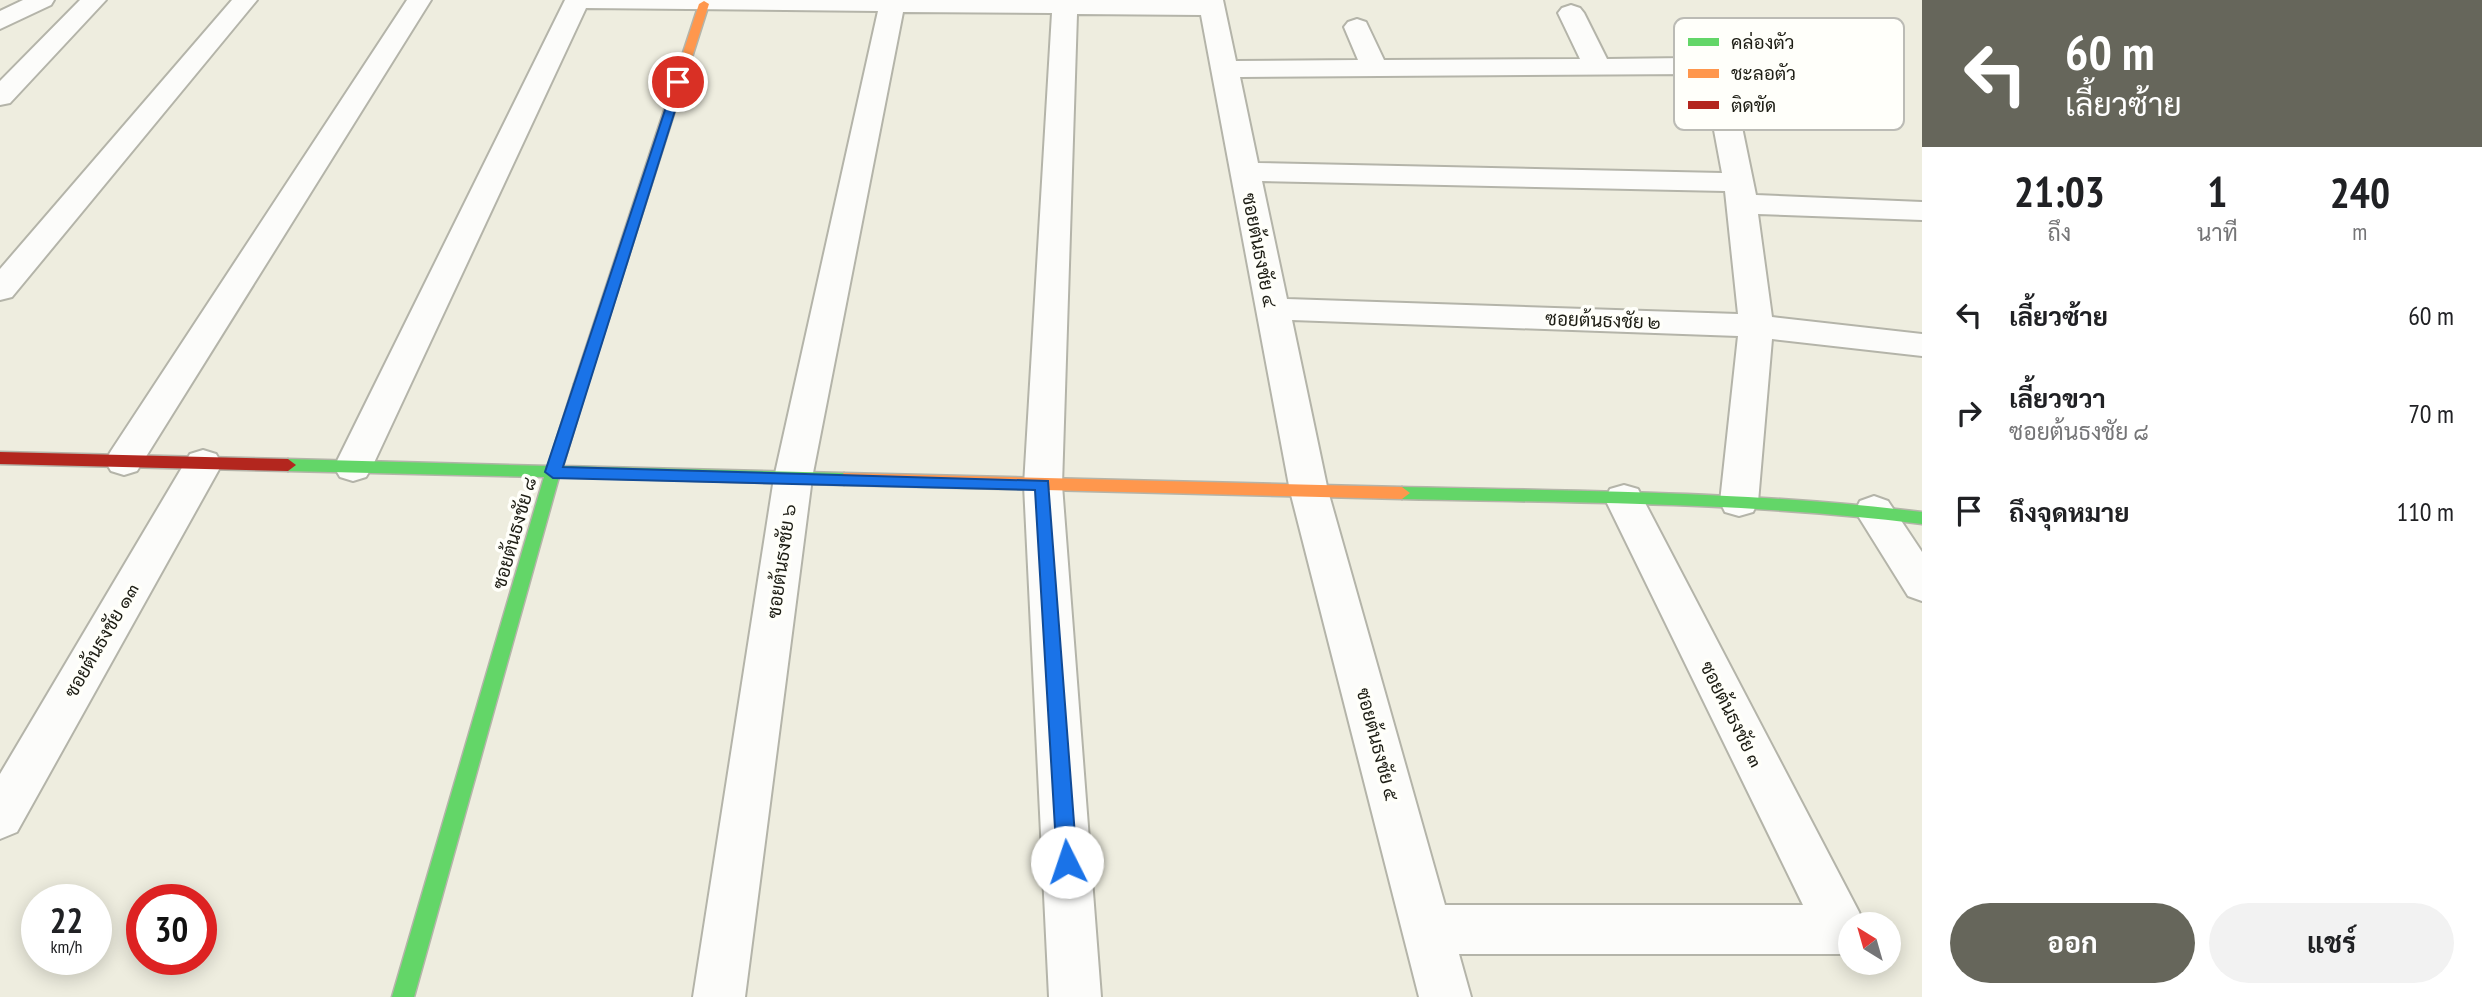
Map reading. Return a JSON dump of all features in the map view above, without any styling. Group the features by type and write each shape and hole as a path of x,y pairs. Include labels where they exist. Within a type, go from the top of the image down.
{"street":[{"path":"0,21 42,0"},
{"path":"0,97 94,0"},
{"path":"0,290 245,0"},
{"path":"124,461 419,0"},
{"path":"353,467 577,0 1065,8 1211,4"},
{"name":"ซอยต้นธงชัย ๘","path":"403,997 553,472 704,4"},
{"name":"ซอยต้นธงชัย ๔","path":"1211,4 1309,491"},
{"name":"ซอยต้นธงชัย ๖","path":"719,997 793,478 892,6"},
{"path":"1065,8 1043,485 1075,997"},
{"path":"1570,13 1598,68"},
{"path":"1357,27 1375,69"},
{"path":"1224,69 1674,67"},
{"path":"1728,130 1740,193 1756,326 1740,502"},
{"path":"1244,172 1740,193 1922,211"},
{"name":"ซอยต้นธงชัย ๒","path":"1272,309 1756,326 1922,345"},
{"path":"0,458 1740,502 1874,511 1922,518"},
{"name":"ซอยต้นธงชัย ๑๓","path":"0,817 202,464"},
{"name":"ซอยต้นธงชัย ๕","path":"1309,491 1446,997"},
{"name":"ซอยต้นธงชัย ๓","path":"1429,930 1841,929 1624,499"},
{"path":"1874,511 1922,585"}],"traffic: fast":[{"path":"403,997 581,384"},
{"path":"288,465 844,479"},
{"path":"1402,493 1728,500 1922,518"}],"traffic: slow":[{"path":"581,384 704,4"},
{"path":"844,479 1402,493"}],"traffic: jam":[{"path":"0,458 288,465"}],"route":[{"path":"678,82 553,472 1043,485 1067,862"}]}
